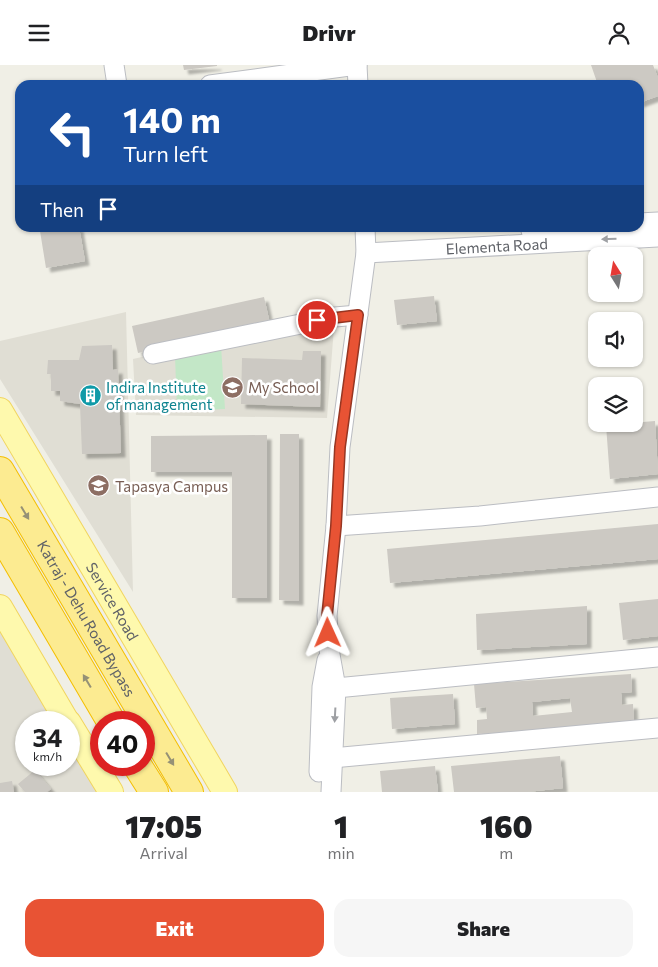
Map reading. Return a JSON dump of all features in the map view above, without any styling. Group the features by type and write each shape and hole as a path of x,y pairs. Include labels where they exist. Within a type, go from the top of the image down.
{"highway":[{"name":"Katraj - Dehu Road Bypass","path":"0,471 189,792"},
{"name":"Katraj - Dehu Road Bypass","path":"0,533 105,711"},
{"path":"145,776 154,792"}],"main road":[{"name":"Service Road","path":"0,410 225,792"},
{"path":"0,607 62,711"},
{"path":"80,741 111,792"}],"street":[{"path":"114,65 116,80"},
{"path":"228,80 265,70 357,65 358,80"},
{"path":"644,223 658,222"},
{"name":"Elementa Road","path":"474,241 541,232"},
{"name":"Elementa Road","path":"366,241 658,237"},
{"path":"331,792 336,688 327,616 336,526 340,447 366,241"},
{"path":"153,354 335,317 358,315"},
{"path":"336,526 480,516 658,497"},
{"path":"318,792 322,687 330,649"},
{"path":"336,688 658,657"},
{"path":"332,758 658,728"}],"shaded area":[{"name":"Tapasya Campus","path":"126,312 133,592 0,379 0,341"},
{"name":"My School","path":"335,314 327,418 136,415 133,359"},
{"path":"0,620 54,711 15,711 15,776 80,776 80,757 101,792 0,792"}],"green space":[{"path":"221,345 225,409 177,411 175,356"}],"building":[{"path":"183,65 217,65 217,66 184,70"},
{"path":"591,65 653,65 658,78 658,96 644,101 644,80 596,80"},
{"path":"40,232 80,232 85,261 46,268"},
{"path":"434,296 437,321 397,325 394,300"},
{"path":"264,297 270,324 138,353 132,326"},
{"name":"Indira Institute of management","path":"112,345 113,370 118,369 121,453 82,454 80,404 60,401 60,391 51,391 51,374 47,374 48,360 79,360 82,346"},
{"path":"303,351 321,351 320,407 241,404 242,358 302,360"},
{"path":"655,421 658,474 610,479 607,432 643,432 643,422"},
{"path":"280,434 299,434 299,601 279,600"},
{"path":"267,435 267,598 232,598 232,472 151,472 151,436"},
{"path":"658,524 658,559 390,583 387,549"},
{"path":"658,599 658,636 623,640 619,603"},
{"path":"587,606 587,644 477,650 476,614"},
{"path":"631,674 632,692 621,693 622,705 633,704 634,724 477,734 477,720 487,719 486,707 476,708 474,684","holes":["570,698 572,712 533,716 532,702"]},
{"path":"453,694 455,724 392,729 390,698"},
{"path":"560,756 563,788 527,792 454,792 451,766"},
{"path":"435,766 438,792 382,792 380,771"},
{"path":"28,776 40,776 51,789 47,792 25,792 18,784"},
{"path":"12,781 14,792 0,792 0,783"}],"place":[{"name":"My School","path":"232,387"},
{"name":"Indira Institute of management","path":"90,396"},
{"name":"Tapasya Campus","path":"99,486"}],"route":[{"path":"317,320 358,315 340,447 336,526 327,616 328,633"}]}
